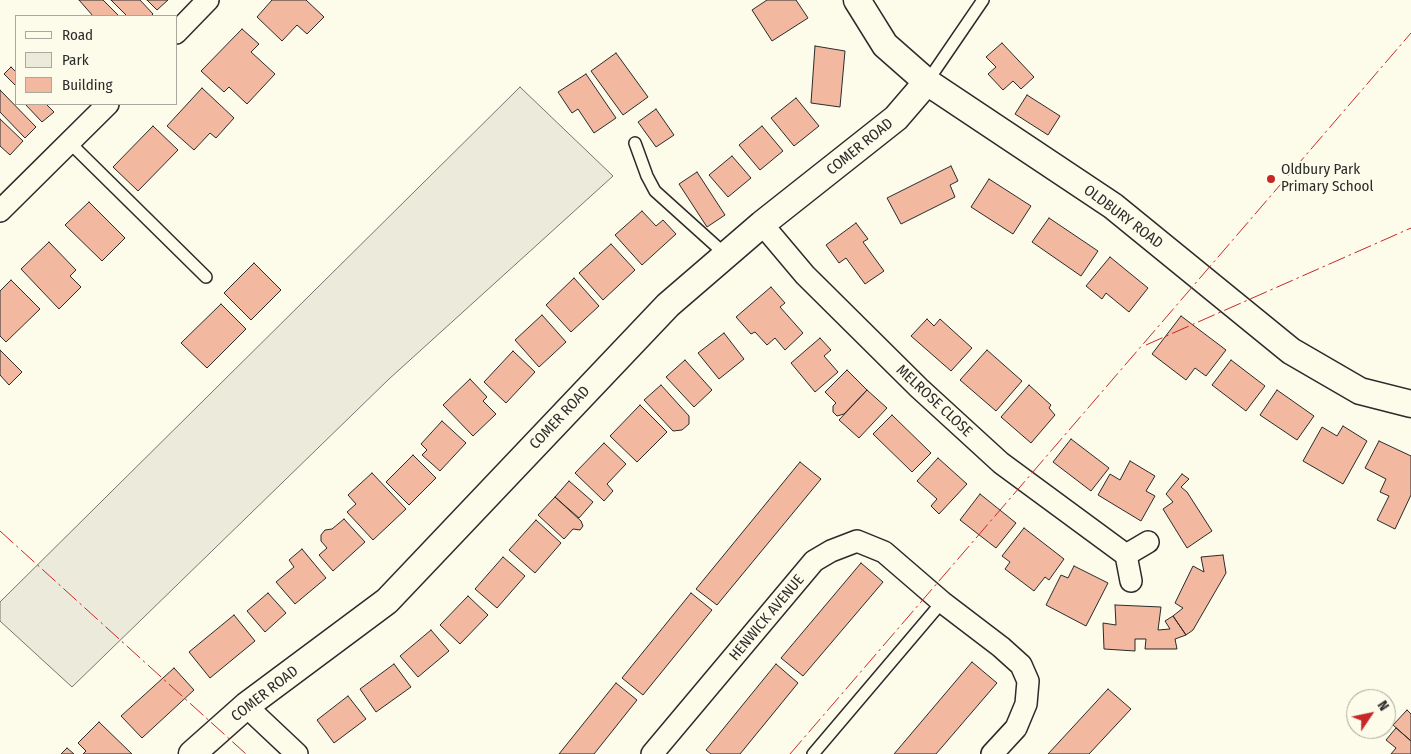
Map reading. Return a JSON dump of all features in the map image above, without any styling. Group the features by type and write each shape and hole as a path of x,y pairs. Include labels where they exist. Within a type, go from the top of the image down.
{"street":[{"path":"178,31 208,0"},
{"name":"OLDBURY ROAD","path":"857,0 885,45 927,82 1113,206 1291,351 1360,391 1411,404"},
{"name":"COMER ROAD","path":"192,754 246,706 387,601 668,305 762,224 896,118 927,82"},
{"path":"0,211 107,105"},
{"name":"MELROSE CLOSE","path":"762,224 805,275 919,388 1001,463 1126,555"},
{"name":"HENWICK AVENUE","path":"652,754 814,561 831,551 857,541 884,552 942,602 1001,646 1021,665 1028,681 1026,704 1016,728 992,754"},
{"path":"1131,581 1126,555 1148,542"},
{"path":"246,706 297,754"}],"lane":[{"path":"927,82 983,0"},
{"path":"70,143 206,277"},
{"path":"635,143 647,176 655,191 726,255"},
{"path":"813,754 942,602"}],"green space":[{"path":"520,87 613,176 389,379 72,687 0,621 0,602"}],"building":[{"path":"79,0 103,0 118,15 92,15"},
{"path":"111,0 140,0 153,14 152,15 126,15"},
{"path":"147,0 168,0 157,10"},
{"path":"272,0 306,0 324,17 307,34 297,25 282,41 257,17"},
{"path":"767,0 796,0 808,18 772,41 752,10"},
{"path":"242,29 259,44 251,52 275,74 247,104 229,87 224,92 201,71"},
{"path":"1002,43 1034,77 1021,89 1013,81 1003,90 988,74 996,67 986,57"},
{"path":"815,46 845,51 840,107 811,103"},
{"path":"616,53 648,97 623,115 591,71"},
{"path":"11,67 15,71 15,85 4,74"},
{"path":"586,74 616,118 594,133 578,109 572,113 558,92"},
{"path":"202,88 234,118 216,138 210,133 194,150 167,126"},
{"path":"0,90 36,127 25,138 0,112"},
{"path":"1027,95 1060,116 1048,135 1015,114"},
{"path":"796,98 819,126 794,146 771,118"},
{"path":"26,105 47,105 54,112 42,122"},
{"path":"656,109 674,135 656,147 638,122"},
{"path":"0,119 23,141 10,155 0,146"},
{"path":"153,126 178,150 138,191 113,167"},
{"path":"762,126 783,151 760,170 739,145"},
{"path":"732,156 751,178 728,197 709,175"},
{"path":"951,166 958,181 950,185 955,197 901,224 887,198"},
{"path":"697,172 725,215 707,227 679,184"},
{"path":"989,179 1031,206 1013,234 971,207"},
{"path":"89,202 125,238 102,261 65,225"},
{"path":"642,211 656,226 663,220 676,234 642,265 615,235"},
{"path":"1049,218 1098,251 1081,276 1032,242"},
{"path":"856,223 868,239 863,242 884,271 865,284 846,258 839,263 826,245"},
{"path":"49,242 76,270 70,276 81,287 59,309 21,269"},
{"path":"611,244 635,270 603,300 579,273"},
{"path":"1110,257 1148,288 1129,312 1106,293 1102,299 1086,286"},
{"path":"254,263 281,290 251,320 224,293"},
{"path":"574,278 599,306 571,332 546,305"},
{"path":"11,280 40,309 6,342 0,336 0,291"},
{"path":"771,287 785,303 780,307 803,333 785,350 775,338 767,345 755,332 751,334 736,317"},
{"path":"221,304 246,329 207,368 181,343"},
{"path":"542,315 566,342 539,367 515,340"},
{"path":"1181,316 1226,350 1206,376 1195,368 1186,380 1152,354"},
{"path":"927,319 934,326 940,319 972,348 951,371 911,336"},
{"path":"724,333 744,359 719,379 698,353"},
{"path":"820,338 831,350 824,356 838,372 815,392 791,363"},
{"path":"0,350 22,372 9,385 0,375"},
{"path":"987,350 1022,381 996,411 960,380"},
{"path":"513,351 535,372 506,403 484,382"},
{"path":"685,360 712,390 694,407 666,377"},
{"path":"1231,360 1265,386 1246,411 1212,385"},
{"path":"847,370 867,390 844,414 837,416 833,412 833,406 836,403 825,392"},
{"path":"470,379 487,397 483,401 496,414 473,436 443,405"},
{"path":"661,385 689,416 689,424 682,430 673,431 644,400"},
{"path":"1029,385 1051,405 1049,408 1055,415 1031,443 1001,417"},
{"path":"867,390 887,408 859,438 839,420"},
{"path":"1277,390 1314,416 1297,440 1260,415"},
{"path":"640,405 667,432 637,462 610,436"},
{"path":"892,415 931,453 912,472 873,434"},
{"path":"442,421 466,443 440,471 422,455 427,450 421,444"},
{"path":"1343,426 1367,441 1343,484 1303,461 1322,427 1337,436"},
{"path":"1071,439 1109,468 1091,491 1053,462"},
{"path":"1379,441 1411,456 1411,495 1395,529 1377,520 1389,496 1380,492 1386,479 1365,468"},
{"path":"604,443 626,464 607,484 613,491 604,501 575,473"},
{"path":"413,455 436,478 409,505 386,482"},
{"path":"938,458 967,484 939,514 931,506 937,499 917,481"},
{"path":"1130,461 1155,476 1146,491 1155,496 1141,521 1098,495 1110,474 1120,480"},
{"path":"800,462 821,479 717,605 696,589"},
{"path":"372,473 406,509 373,540 347,512 356,504 348,495"},
{"path":"1182,474 1189,479 1181,487 1187,492 1212,531 1187,548 1163,509 1173,502 1166,494"},
{"path":"569,481 593,502 579,518 555,497"},
{"path":"980,494 1016,523 996,548 960,520"},
{"path":"555,497 581,521 583,526 580,530 573,529 564,539 538,515"},
{"path":"344,519 365,542 333,571 319,555 327,548 321,541 321,535 325,530 332,529"},
{"path":"536,520 561,543 535,573 509,550"},
{"path":"1024,528 1064,559 1049,580 1045,577 1034,591 1005,569 1010,562 1002,556"},
{"path":"302,549 326,578 295,604 276,582 294,567 289,560"},
{"path":"1223,555 1226,573 1193,630 1186,635 1173,616 1183,608 1175,603 1193,566 1204,572 1201,557"},
{"path":"503,557 525,576 497,608 475,589"},
{"path":"861,563 883,582 803,676 781,658"},
{"path":"1074,566 1108,583 1086,626 1046,605 1061,575 1068,578"},
{"path":"268,593 286,613 265,632 247,611"},
{"path":"691,593 712,610 643,695 622,678"},
{"path":"468,596 488,615 460,644 440,625"},
{"path":"1115,605 1161,607 1158,630 1170,629 1165,621 1173,616 1186,635 1175,639 1177,649 1145,649 1146,639 1135,639 1135,651 1104,649 1103,623 1116,625"},
{"path":"234,615 255,641 210,678 189,652"},
{"path":"431,630 449,651 418,677 400,656"},
{"path":"972,662 997,683 936,754 894,754"},
{"path":"394,664 411,687 376,712 360,689"},
{"path":"776,664 798,683 740,754 711,754 706,750"},
{"path":"174,668 194,690 142,738 121,716"},
{"path":"616,683 637,700 594,754 559,754"},
{"path":"1108,689 1131,709 1089,754 1048,754"},
{"path":"348,696 366,719 334,743 317,720"},
{"path":"1407,710 1411,714 1411,741 1396,728 1396,722"},
{"path":"99,722 132,754 83,754 86,751 78,743"},
{"path":"1396,728 1411,741 1411,754 1391,754 1396,748 1386,740 1396,739"},
{"path":"67,748 74,754 61,754"}],"power":[{"path":"790,754 1411,33"},
{"path":"1146,345 1411,228"},
{"path":"0,531 246,754"}],"place":[{"name":"Oldbury Park Primary School","path":"1271,179"}]}
